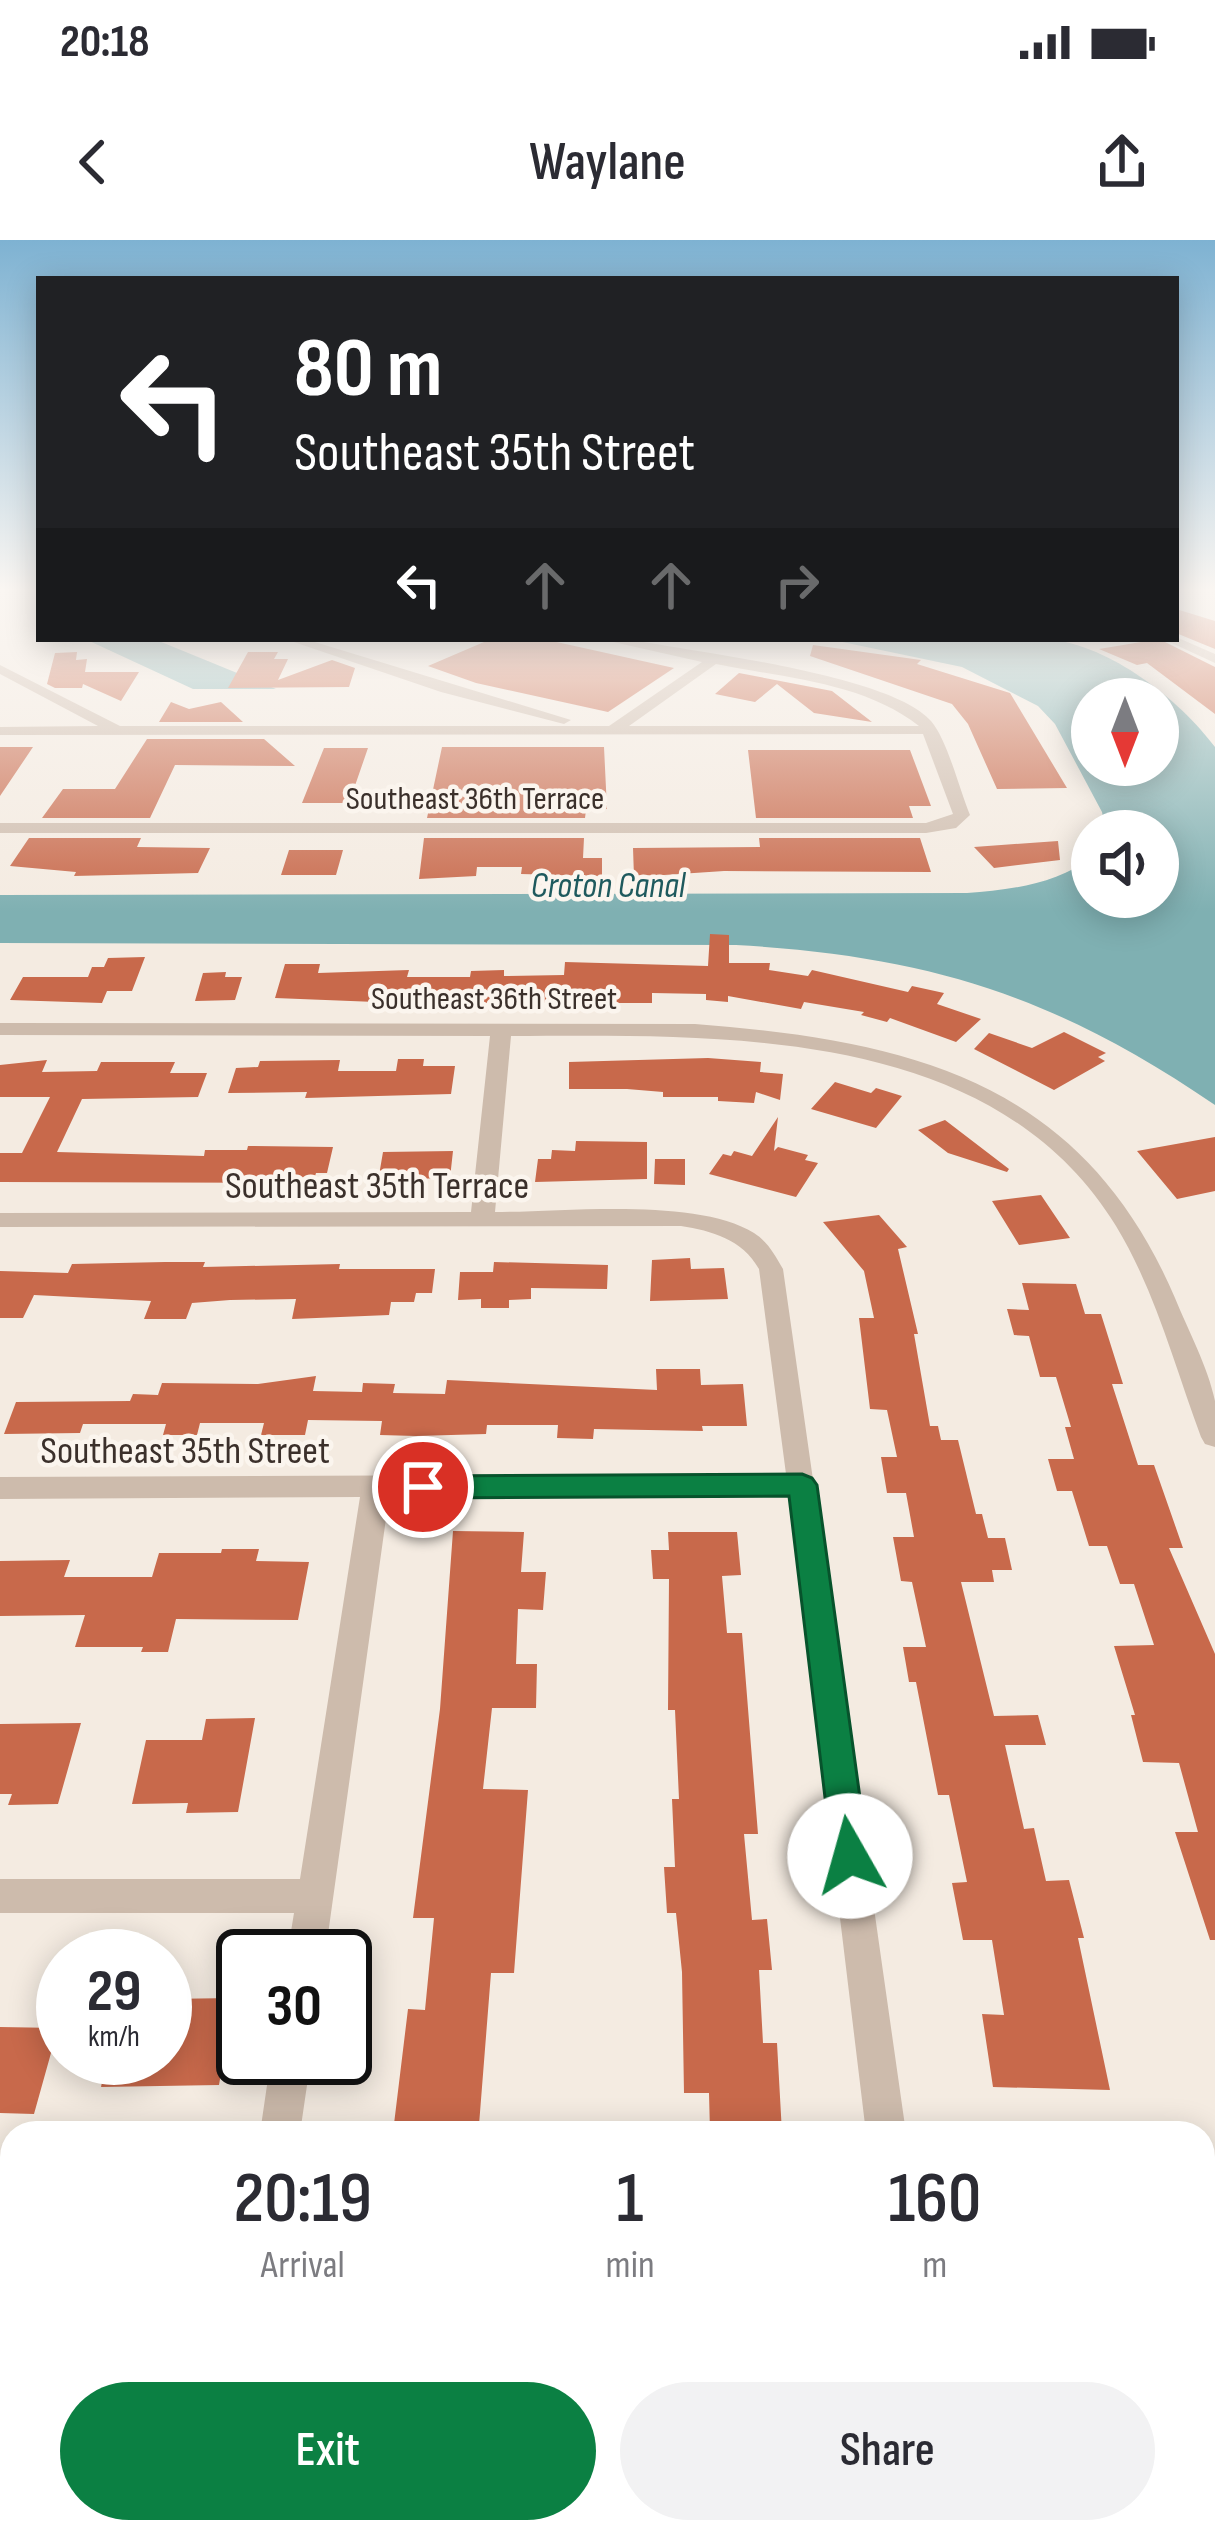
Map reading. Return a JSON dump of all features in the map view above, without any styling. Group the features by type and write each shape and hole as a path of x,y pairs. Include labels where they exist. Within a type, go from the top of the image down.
{"street":[{"path":"54,697 118,731"},
{"path":"481,697 615,730 661,697"},
{"path":"884,697 908,708 929,730"},
{"path":"0,731 929,730"},
{"name":"Southeast 36th Terrace","path":"0,828 914,828 950,824 962,811 929,730"},
{"name":"Southeast 36th Street","path":"0,1029 695,1030 786,1036 882,1056 978,1094 1029,1125 1075,1162 1127,1225 1215,1437"},
{"path":"482,1220 501,1030"},
{"name":"Southeast 35th Terrace","path":"0,1220 681,1220 722,1226 749,1240 774,1273 802,1485"},
{"path":"802,1485 884,2121"},
{"name":"Southeast 35th Street","path":"0,1488 802,1485"},
{"path":"310,1929 376,1488"},
{"path":"0,1897 315,1896"},
{"path":"282,2121 287,2085"}],"water":[{"path":"1021,697 1071,697 1071,754 1055,724"},
{"path":"1179,708 1215,747 1215,1105 1156,1067 1044,1009 988,988 870,959 736,945 0,943 0,895 967,893 1016,887 1071,869 1071,918 1179,918 1179,810 1101,810 1088,786 1179,786"}],"building":[{"path":"542,697 630,697 608,712"},
{"path":"794,697 840,697 872,722 814,713"},
{"path":"933,697 1013,697 1067,788 997,789 968,724 952,704"},
{"path":"1193,697 1215,697 1215,714"},
{"path":"171,702 189,709 221,702 243,722 159,722"},
{"path":"147,739 264,739 295,766 175,765 150,818 42,818 63,789 115,789"},
{"path":"0,747 33,747 0,796"},
{"path":"442,747 604,747 607,809 586,810 585,818 427,818"},
{"path":"324,748 368,748 349,803 302,803"},
{"path":"748,750 910,750 931,806 909,806 913,818 756,818"},
{"path":"29,838 141,838 137,847 210,848 198,873 74,876 76,872 10,866"},
{"path":"424,838 584,838 583,858 602,858 602,882 558,882 558,875 521,874 522,867 477,867 476,876 419,879"},
{"path":"759,838 920,838 931,872 724,871 634,877 633,848 760,847"},
{"path":"1058,841 1060,860 994,868 974,847"},
{"path":"289,850 343,850 336,875 281,875"},
{"path":"710,934 729,935 729,963 770,963 769,970 808,976 812,970 908,992 912,986 944,993 937,1004 981,1019 956,1042 890,1018 887,1022 861,1015 864,1012 804,1002 801,1009 728,996 728,1002 706,1000 706,994 652,993 652,1003 275,998 285,964 320,964 318,973 409,970 407,977 470,977 471,971 504,970 504,976 564,975 565,962 708,966"},
{"path":"145,957 132,991 107,991 102,1003 10,1000 23,977 88,977 92,967 104,967 108,958"},
{"path":"226,972 225,977 242,977 235,1000 195,1001 203,973"},
{"path":"1064,1032 1106,1053 1098,1057 1105,1061 1054,1090 974,1049 989,1033 1032,1048"},
{"path":"708,1058 761,1062 760,1072 783,1074 780,1100 756,1092 754,1103 718,1101 718,1097 663,1097 663,1092 627,1089 569,1089 569,1062"},
{"path":"398,1059 424,1059 423,1066 455,1066 451,1094 305,1098 307,1092 228,1093 236,1068 258,1067 260,1061 340,1060 338,1071 396,1071"},
{"path":"47,1060 42,1072 97,1071 101,1062 175,1062 170,1073 207,1073 198,1097 82,1099 57,1152 204,1156 205,1150 247,1150 248,1146 333,1147 327,1173 316,1173 313,1183 0,1182 0,1153 22,1153 50,1097 0,1097 0,1065"},
{"path":"835,1082 902,1096 876,1128 811,1109"},
{"path":"778,1117 774,1151 778,1147 808,1155 805,1160 818,1163 796,1197 709,1174 723,1154 731,1156 734,1151 752,1156"},
{"path":"945,1120 1007,1172 948,1153 918,1130"},
{"path":"1215,1137 1215,1191 1177,1199 1137,1151"},
{"path":"576,1141 647,1142 647,1179 535,1182 538,1159 551,1159 552,1150 575,1151"},
{"path":"453,1151 450,1178 408,1179 407,1186 377,1187 383,1152"},
{"path":"655,1159 685,1159 685,1185 654,1184"},
{"path":"1041,1195 1070,1238 1019,1245 992,1201"},
{"path":"879,1215 907,1247 898,1249 918,1334 914,1334 930,1426 938,1426 941,1440 958,1440 976,1514 982,1514 988,1538 1005,1538 1012,1570 992,1570 994,1582 961,1582 994,1716 1038,1715 1046,1745 1005,1745 1024,1829 1034,1828 1046,1881 1069,1880 1084,1938 1078,1938 1110,2090 993,2087 982,2014 1004,2015 992,1940 963,1940 952,1883 967,1882 949,1795 938,1795 916,1682 909,1682 903,1647 926,1647 912,1582 901,1581 893,1537 914,1537 906,1493 887,1493 881,1457 897,1457 887,1410 870,1409 859,1318 874,1318 864,1271 823,1222"},
{"path":"690,1258 691,1269 724,1268 728,1299 650,1301 652,1260"},
{"path":"205,1262 203,1267 340,1264 339,1269 435,1269 432,1293 416,1293 414,1302 391,1302 389,1315 292,1319 296,1299 230,1300 192,1303 186,1319 144,1319 151,1301 34,1295 23,1318 0,1318 0,1271 68,1273 72,1264"},
{"path":"494,1262 608,1265 607,1289 531,1288 531,1299 509,1300 509,1308 481,1308 481,1299 458,1300 460,1272 493,1272"},
{"path":"1022,1283 1076,1284 1085,1314 1101,1314 1123,1384 1112,1384 1138,1465 1154,1465 1183,1548 1169,1548 1215,1654 1215,1940 1210,1940 1175,1832 1198,1832 1179,1763 1143,1762 1131,1715 1135,1715 1114,1646 1154,1645 1134,1584 1120,1584 1107,1546 1089,1546 1072,1491 1057,1491 1048,1459 1074,1459 1065,1427 1071,1427 1056,1377 1040,1377 1029,1336 1014,1335 1007,1309 1029,1310"},
{"path":"656,1369 700,1369 701,1385 743,1384 747,1426 702,1426 703,1431 594,1429 593,1439 557,1438 558,1425 487,1425 486,1434 416,1436 380,1435 382,1421 308,1420 305,1435 261,1435 264,1423 200,1423 197,1435 163,1435 166,1424 83,1424 80,1433 4,1434 16,1402 130,1401 133,1394 158,1395 162,1383 258,1384 316,1376 313,1391 362,1392 363,1383 395,1384 393,1393 445,1394 447,1380 657,1390"},
{"path":"453,1531 524,1532 521,1572 546,1572 543,1610 518,1609 516,1664 537,1664 536,1708 492,1708 483,1789 528,1790 514,1973 491,1973 479,2121 394,2121 408,2009 425,2010 434,1918 413,1918 440,1709"},
{"path":"668,1532 737,1532 741,1575 722,1576 727,1633 742,1633 758,1834 744,1834 752,1920 767,1919 772,1970 759,1970 763,2043 777,2043 781,2121 710,2121 709,2093 684,2093 682,1972 676,1913 667,1913 664,1867 675,1867 672,1799 679,1799 675,1710 668,1710 669,1579 653,1579 651,1550 669,1550"},
{"path":"222,1549 259,1549 256,1561 309,1562 298,1620 176,1619 168,1652 141,1652 143,1647 75,1647 85,1615 0,1616 0,1561 70,1560 64,1577 152,1577 159,1553 221,1553"},
{"path":"255,1718 238,1812 186,1813 188,1803 132,1804 146,1740 202,1740 206,1719"},
{"path":"81,1723 58,1804 8,1805 12,1794 0,1794 0,1724"},
{"path":"216,1998 219,2085 101,2087 192,2085 192,1999"},
{"path":"0,2027 36,2028 36,2085 42,2085 34,2114 0,2113"}],"route":[{"path":"423,1487 802,1485 850,1856"}],"water label":[{"name":"Croton Canal","path":"608,884"}]}
